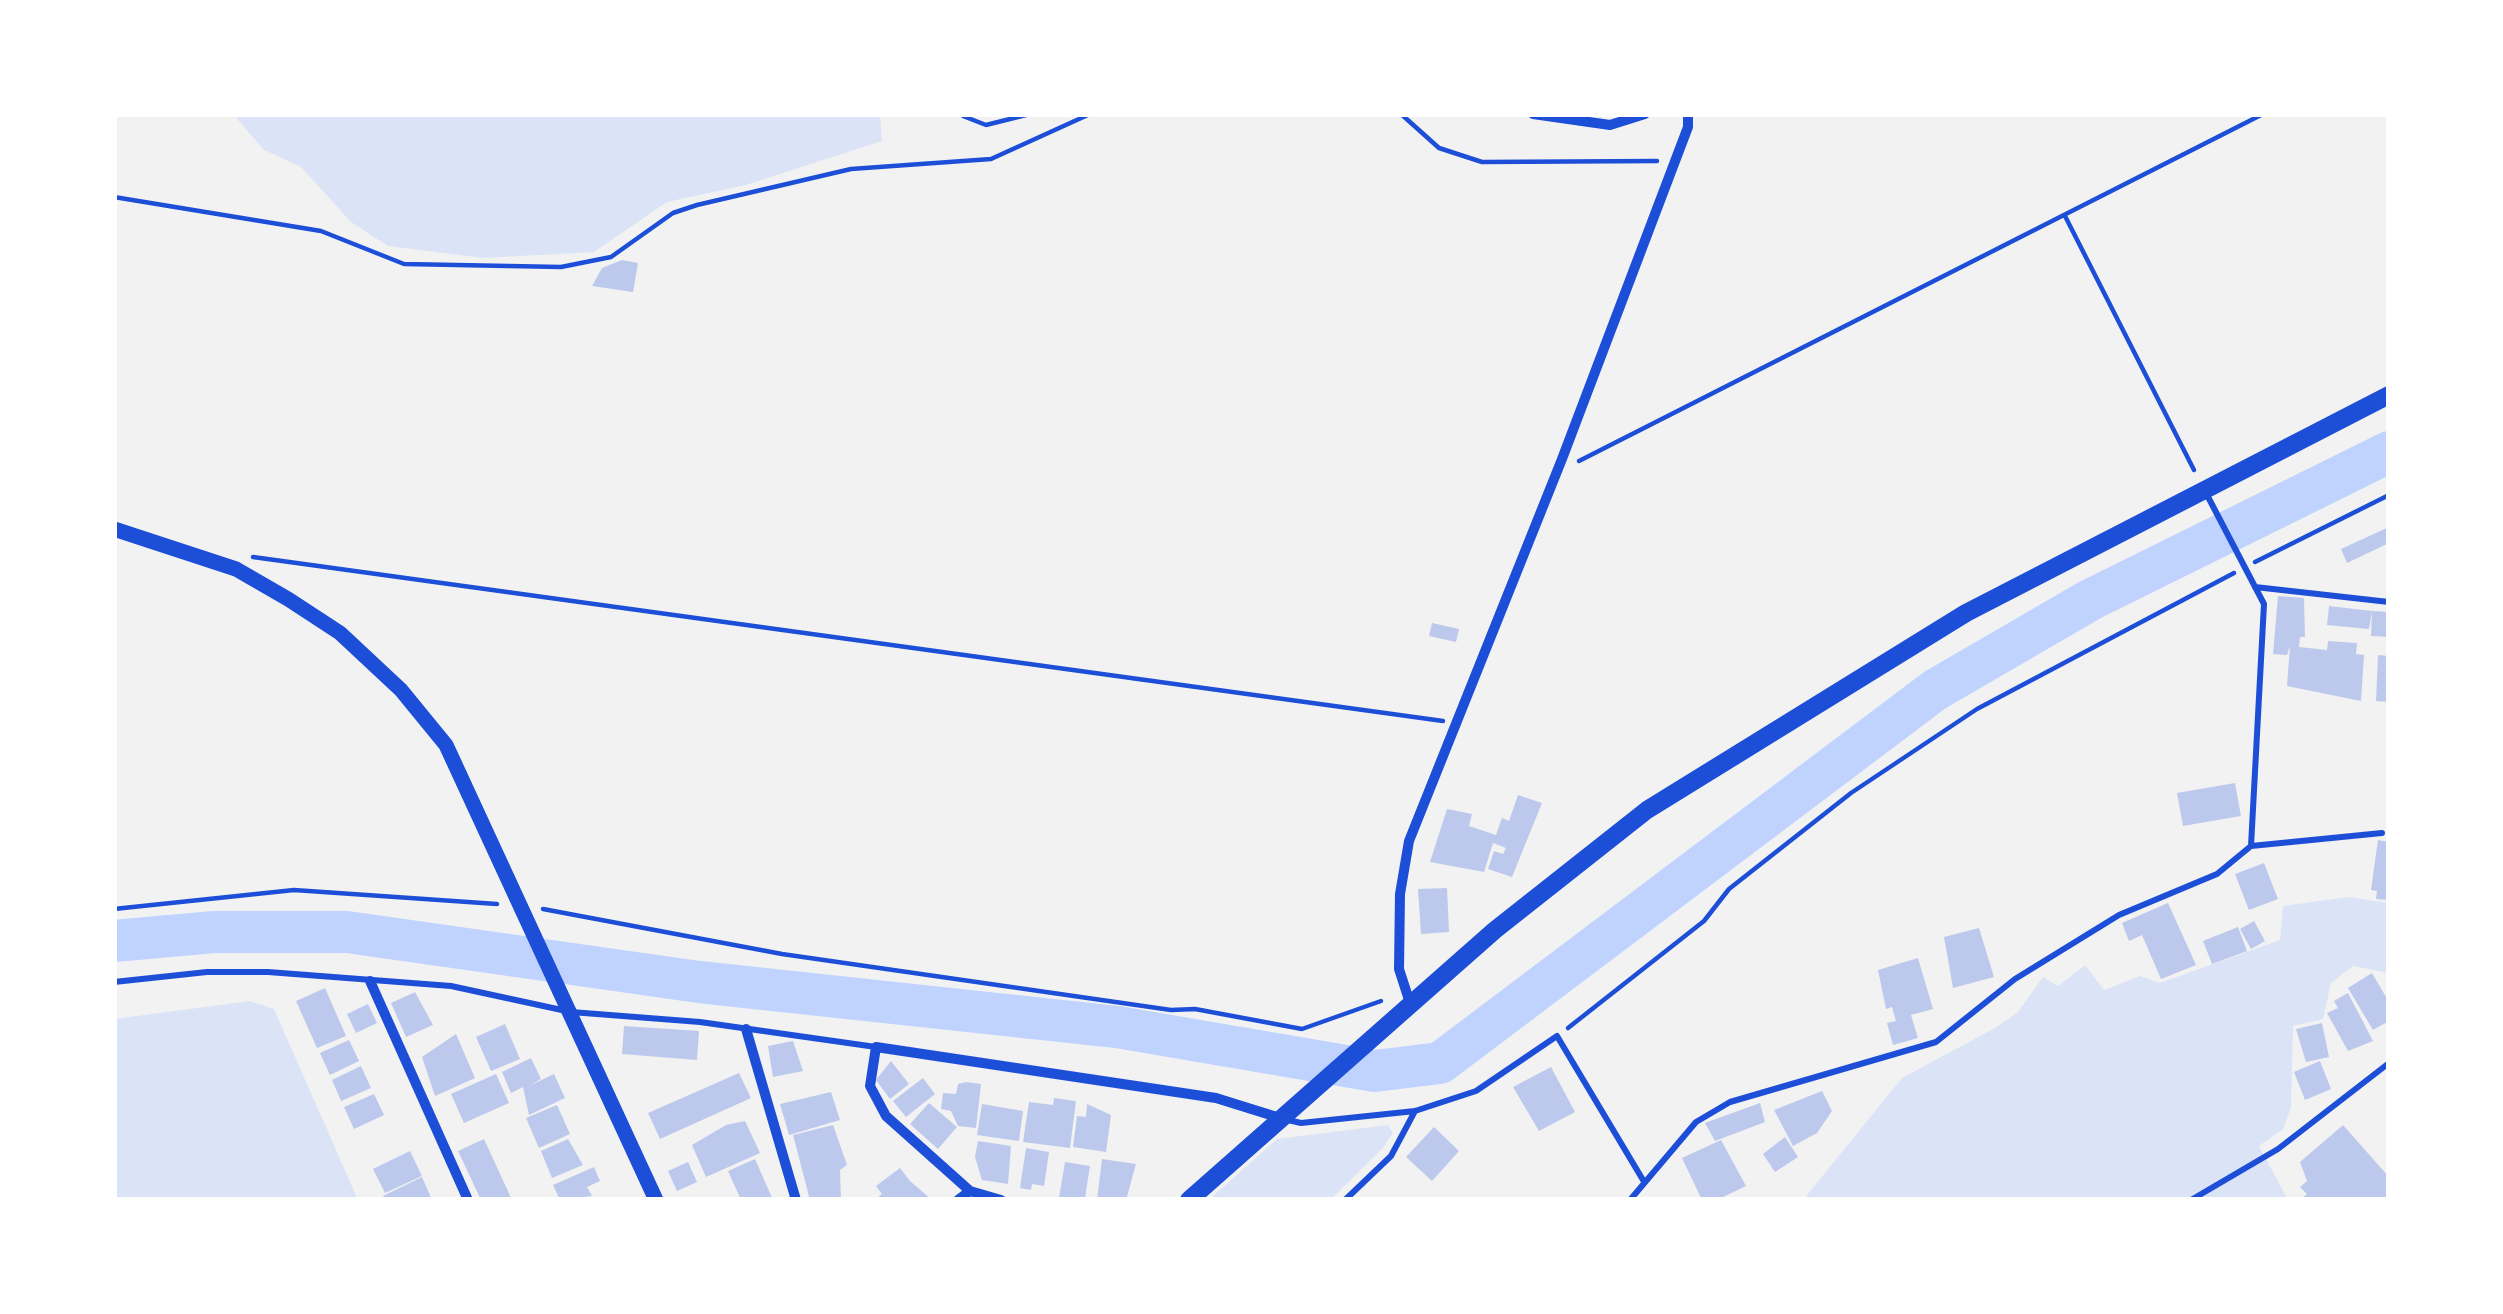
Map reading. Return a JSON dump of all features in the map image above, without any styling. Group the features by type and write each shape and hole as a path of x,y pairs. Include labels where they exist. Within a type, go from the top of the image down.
{"main road":[{"path":"1189,1200 1276,1117 1647,810 1966,613 2209,498 2389,395"},
{"path":"114,529 236,568 340,633 400,690 446,745 656,1200"}],"street":[{"path":"1533,114 1610,124 1645,114"},
{"path":"1410,1003 1399,969 1406,859 1454,723 1675,162 1688,114"},
{"path":"370,981 468,1200"},
{"path":"746,1029 796,1200"},
{"path":"1001,1200 970,1191 886,1116 870,1086 876,1047 1216,1098 1276,1117"},
{"path":"958,1200 970,1191"}],"lane":[{"path":"2209,498 2264,604 2251,846"},
{"path":"2255,587 2389,602"},
{"path":"1630,1200 1696,1122 1730,1102 1936,1042 2015,980 2119,915 2217,874 2251,846 2382,833"},
{"path":"114,982 207,972 451,986 569,1007 876,1047"},
{"path":"1276,1117 1301,1124 1415,1111 1477,1091 1557,1036 1643,1180"},
{"path":"2191,1200 2278,1149 2389,1063"},
{"path":"1345,1200 1391,1156 1415,1111"}],"path":[{"path":"963,116 986,125 1030,114"},
{"path":"114,197 321,231 404,264 561,267 611,257 658,222 697,205 851,169 991,159 1076,116 1090,114"},
{"path":"1401,114 1439,148 1482,162 1675,162"},
{"path":"1587,462 2263,114"},
{"path":"2065,215 2209,498"},
{"path":"1557,1036 1704,921 1729,889 1851,793 1977,709 2244,565 2389,495"},
{"path":"236,568 249,556 1454,723"},
{"path":"114,909 294,890 523,909 782,954 1171,1010 1195,1009 1302,1029 1380,1001 1410,1003"}],"shaded area":[{"path":"233,114 880,114 882,141 746,185 667,202 594,252 483,258 388,246 351,222 301,167 264,150"},
{"path":"2349,897 2389,903 2389,973 2353,966 2331,983 2323,1019 2293,1026 2291,1108 2283,1129 2259,1146 2288,1200 1803,1200 1902,1078 2018,1012 2043,977 2058,986 2085,965 2104,990 2140,976 2160,983 2280,940 2283,906"},
{"path":"250,1001 274,1009 358,1200 114,1200 114,1019"},
{"path":"1388,1125 1393,1133 1383,1148 1330,1200 1212,1197 1277,1139"}],"building":[{"path":"622,260 638,263 633,292 592,286 602,268"},
{"path":"2389,527 2389,543 2347,563 2341,549"},
{"path":"2278,596 2304,598 2305,637 2300,637 2299,647 2327,650 2328,641 2357,643 2356,654 2364,655 2361,701 2287,686 2290,646 2287,655 2273,654"},
{"path":"2329,606 2372,611 2369,629 2327,625"},
{"path":"2372,611 2389,612 2389,637 2371,636"},
{"path":"1432,623 1459,629 1456,642 1429,636"},
{"path":"2378,655 2389,656 2389,702 2376,701"},
{"path":"2235,783 2241,816 2183,826 2177,793"},
{"path":"1518,795 1542,803 1512,877 1488,869 1494,851 1503,854 1506,848 1493,843 1484,872 1430,862 1447,809 1472,814 1469,826 1496,835 1502,818 1509,821"},
{"path":"2378,840 2389,842 2389,900 2376,899 2377,891 2371,890"},
{"path":"2264,863 2278,899 2249,910 2235,874"},
{"path":"1447,888 1449,932 1421,934 1418,889"},
{"path":"2168,903 2196,965 2161,979 2142,935 2129,941 2122,923"},
{"path":"2254,921 2265,941 2251,949 2240,929"},
{"path":"2238,927 2247,951 2212,964 2203,941"},
{"path":"1979,928 1994,977 1953,988 1944,937"},
{"path":"1918,958 1933,1009 1911,1015 1918,1038 1893,1045 1887,1023 1896,1021 1892,1007 1886,1009 1878,970"},
{"path":"2372,973 2389,1002 2389,1021 2373,1030 2348,988"},
{"path":"325,988 346,1036 317,1048 296,1001"},
{"path":"415,992 433,1025 406,1037 391,1003"},
{"path":"2348,993 2373,1041 2348,1051 2327,1013 2338,1008 2334,1001"},
{"path":"368,1004 377,1023 356,1033 347,1014"},
{"path":"2322,1023 2329,1057 2306,1062 2296,1029"},
{"path":"505,1024 520,1059 491,1071 476,1037"},
{"path":"624,1026 699,1031 697,1060 622,1054"},
{"path":"456,1034 475,1078 435,1096 422,1057"},
{"path":"349,1040 359,1061 330,1075 320,1053"},
{"path":"793,1041 803,1071 773,1077 768,1046"},
{"path":"531,1058 541,1079 529,1086 554,1074 565,1098 529,1115 523,1087 511,1093 502,1072"},
{"path":"891,1061 909,1084 890,1099 876,1080"},
{"path":"2320,1061 2331,1089 2305,1100 2294,1072"},
{"path":"361,1066 371,1088 341,1101 332,1080"},
{"path":"1551,1067 1575,1112 1539,1131 1513,1087"},
{"path":"739,1073 751,1098 660,1139 648,1113"},
{"path":"496,1074 509,1103 464,1123 451,1094"},
{"path":"923,1078 935,1094 906,1117 893,1101"},
{"path":"958,1084 981,1084 976,1128 958,1126 951,1111 941,1109 943,1093 956,1094"},
{"path":"1822,1091 1832,1111 1817,1133 1793,1146 1774,1110"},
{"path":"831,1092 840,1120 789,1135 780,1104"},
{"path":"374,1094 384,1115 354,1129 344,1107"},
{"path":"1054,1098 1076,1101 1070,1148 1023,1142 1029,1102 1053,1105"},
{"path":"929,1103 957,1127 938,1149 910,1124"},
{"path":"1760,1103 1765,1122 1715,1141 1705,1123"},
{"path":"982,1104 1023,1111 1019,1141 977,1135"},
{"path":"1087,1104 1111,1115 1106,1152 1073,1147 1077,1116 1086,1117"},
{"path":"557,1105 570,1134 539,1148 526,1118"},
{"path":"745,1121 760,1153 706,1177 692,1145 726,1125"},
{"path":"833,1125 847,1165 840,1170 841,1200 810,1200 793,1135"},
{"path":"2343,1125 2389,1177 2387,1200 2300,1200 2307,1194 2300,1187 2307,1181 2300,1162"},
{"path":"1434,1127 1459,1151 1432,1181 1406,1157"},
{"path":"1785,1137 1798,1157 1775,1172 1763,1154"},
{"path":"484,1139 512,1200 481,1200 458,1151"},
{"path":"568,1139 583,1165 552,1178 541,1151"},
{"path":"1721,1140 1746,1186 1717,1200 1702,1200 1682,1158"},
{"path":"978,1141 1011,1146 1008,1184 982,1180 975,1157"},
{"path":"1026,1148 1049,1152 1044,1186 1032,1184 1031,1190 1020,1188"},
{"path":"410,1151 422,1176 385,1193 373,1169"},
{"path":"755,1159 773,1200 741,1200 728,1171"},
{"path":"1102,1159 1136,1164 1126,1200 1097,1200"},
{"path":"688,1162 697,1182 677,1191 668,1171"},
{"path":"1065,1162 1090,1166 1085,1198 1059,1198"},
{"path":"594,1167 600,1181 587,1187 592,1196 560,1200 553,1185"},
{"path":"900,1168 932,1200 874,1200 882,1194 876,1186"},
{"path":"422,1177 432,1200 385,1200 383,1196"}],"waterway":[{"path":"114,941 214,932 347,932 699,982 1117,1027 1375,1071 1440,1063 1935,690 2090,600 2389,452"}]}
